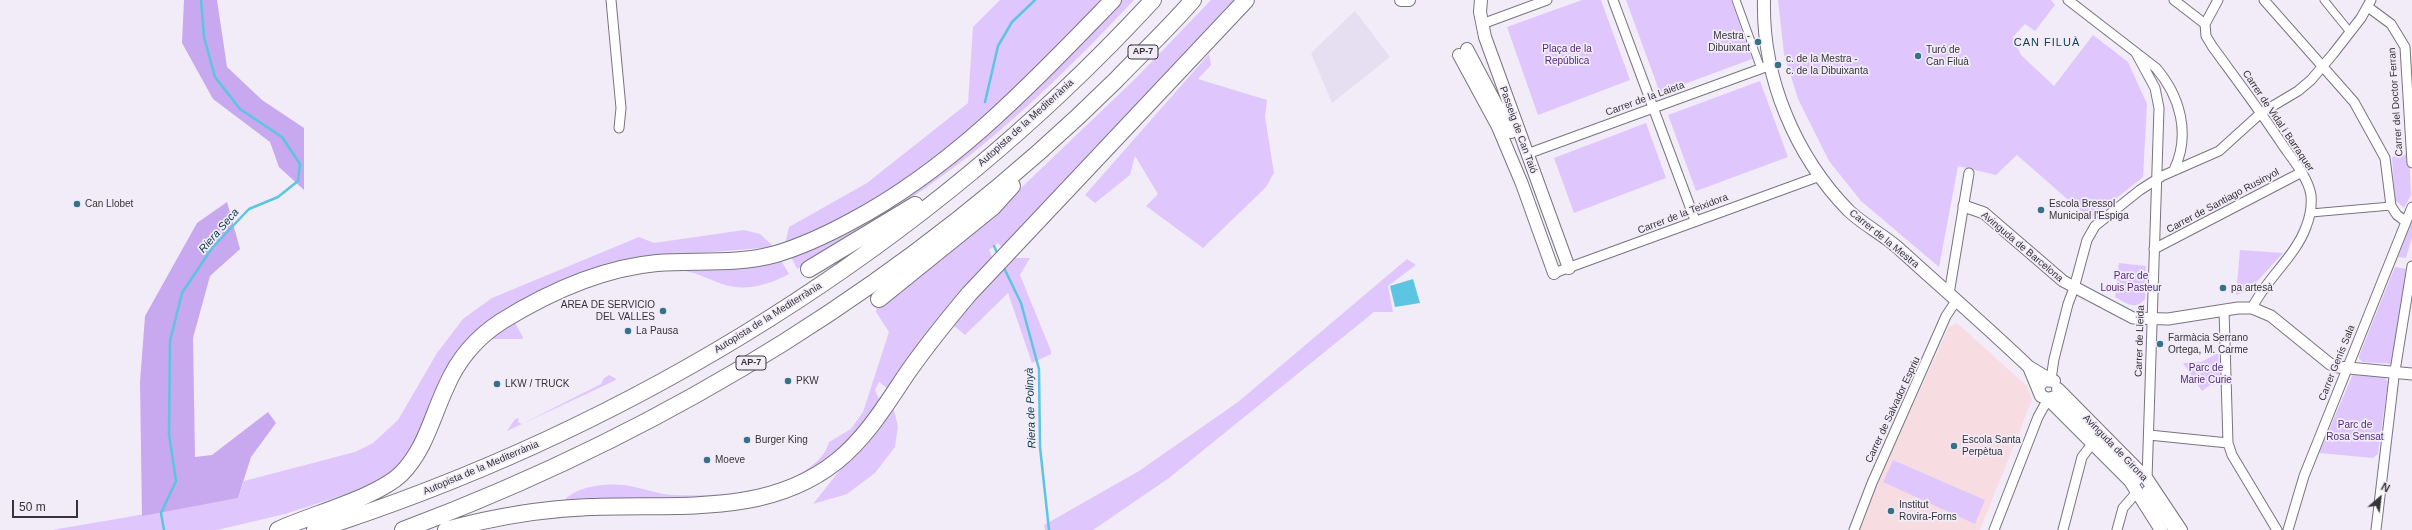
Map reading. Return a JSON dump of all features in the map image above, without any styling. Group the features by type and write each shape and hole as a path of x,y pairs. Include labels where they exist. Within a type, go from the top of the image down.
{"highway":[{"path":"280,529 371,493 400,475 420,448 446,386 465,354 483,335 521,310 576,283 615,270 657,263 746,260 783,252 835,230 876,208 950,157 990,122 1114,0"},
{"name":"Autopista de la Mediterrània","path":"315,530 406,499 481,469 584,422 676,374 757,327 810,293 870,250 968,174 1077,78 1153,0"},
{"name":"AP-7","path":"403,530 498,493 615,438 766,354 839,307 936,237 1060,132 1155,41 1193,0"},
{"path":"446,530 491,519 539,511 589,507 724,505 773,496 806,482 837,461 861,438 948,318 1009,251 1246,0"},
{"path":"879,299 993,207 1060,132"},
{"path":"809,269 968,174"},
{"path":"280,529 361,502 405,481"}],"main road":[{"path":"1400,0 1409,0"},
{"name":"Passeig de Can Taió","path":"1481,0 1484,37 1567,262"},
{"name":"Carrer de la Mestra","path":"1764,0 1766,67 1791,126 1820,176 1850,212 1870,229 1894,245 1952,298"},
{"name":"Passeig de Can Taió","path":"1554,273 1522,184 1463,52 1514,139 1557,249 1567,262"},
{"name":"Avinguda de Girona","path":"1952,298 2030,366 2053,382 2181,530"},
{"name":"Avinguda de Girona","path":"2030,366 2049,398 2092,444 2142,485 2161,530"},
{"path":"2042,381 2053,382 2056,396 2049,398 2042,381"}],"street":[{"path":"611,0 621,108 619,128"},
{"path":"1482,24 1547,0"},
{"path":"1613,0 1695,220"},
{"path":"1736,0 1766,67"},
{"path":"2174,0 2205,24 2218,0"},
{"path":"2264,0 2354,102 2385,158 2391,206 2397,215 2405,221"},
{"path":"2324,0 2350,32"},
{"path":"2073,1 2156,68 2167,81 2177,99 2182,126 2179,159 2174,170"},
{"path":"2053,382 2054,359 2068,304 2074,288 2086,240 2092,230 2140,190 2174,170 2200,161 2219,150 2262,113 2298,91 2322,66 2350,32 2369,3"},
{"name":"Carrer del Doctor Ferran","path":"2369,3 2391,24 2405,47 2412,163"},
{"name":"Carrer de Vidal i Barraquer","path":"2205,24 2206,36 2212,46 2262,113 2302,172 2311,194 2311,213 2298,242 2260,293 2252,308"},
{"name":"Carrer de Lleida","path":"2136,53 2155,88 2159,108 2149,435 2142,485"},
{"name":"Carrer de la Laieta","path":"1527,154 1766,67"},
{"name":"Carrer de Santiago Rusinyol","path":"2154,249 2302,172"},
{"name":"Carrer de Salvador Espriu","path":"1854,530 1872,483 1946,316 1952,298 1969,174"},
{"name":"Carrer de la Teixidora","path":"1554,273 1567,262 1695,220 1820,176"},
{"name":"Avinguda de Barcelona","path":"1964,206 1984,213 2049,270 2074,288 2133,318 2152,320 2224,310 2252,308 2271,316 2324,361 2338,367 2412,374"},
{"path":"2311,213 2391,206"},
{"name":"Carrer Genís Sala","path":"2288,530 2304,476 2405,221 2412,207"},
{"path":"2376,530 2411,265"},
{"path":"2224,310 2228,443 2235,460 2277,530"},
{"path":"1994,530 2040,415 2049,398"},
{"path":"2040,415 2049,398"},
{"path":"2049,398 2142,485 2172,530"},
{"path":"2149,435 2228,443"},
{"path":"2063,530 2082,456 2092,444"},
{"path":"2117,530 2124,508 2142,485"}],"shaded area":[{"path":"184,0 217,0 227,67 262,100 304,128 304,190 279,167 270,142 213,99 182,43"},
{"path":"1355,11 1390,57 1332,103 1311,53"},
{"path":"227,202 240,249 210,276 193,338 195,457 212,455 268,412 276,423 251,457 238,498 142,516 140,382 145,316 197,223"},
{"name":"Escola Santa Perpètua","path":"1957,323 2027,386 2032,400 1980,530 1859,530 1873,492 1949,327"}],"green space":[{"path":"1000,0 1103,0 976,125 931,163 897,187 861,208 785,244 789,227 867,183 968,103 973,27"},
{"path":"1119,0 1134,0 1057,79 974,152 910,199 865,229 797,269 789,253 895,200"},
{"path":"1211,0 1238,0 1003,249 998,243 989,250 994,261 890,390 879,382 875,390 879,399 884,400 874,417 816,471 749,498 562,503 567,497 582,489 599,485 624,485 669,495 739,493 785,481 809,468 825,452 829,442 851,429 863,412 889,332 876,312 877,306 997,211 1137,77"},
{"name":"Plaça de la República","path":"1582,0 1601,0 1630,80 1538,115 1507,27"},
{"path":"1626,0 1731,0 1752,59 1660,93"},
{"path":"1778,0 2051,0 2055,5 2035,31 2025,24 2013,37 2021,55 2054,86 2093,35 2128,62 2147,104 2143,177 2090,219 2017,155 1996,175 1958,166 1939,267 1861,201 1829,161 1798,99 1784,54"},
{"path":"1209,54 1211,65 1198,79 1267,100 1265,117 1274,173 1266,187 1203,248 1146,206 1158,194 1135,156 1130,175 1095,203 1085,195"},
{"path":"1760,81 1788,157 1696,191 1668,115"},
{"path":"1646,123 1666,178 1574,213 1554,158"},
{"path":"2409,154 2411,195 2404,208 2395,200 2392,157"},
{"path":"2412,222 2412,237 2406,258 2398,257"},
{"path":"744,230 760,234 774,247 629,259 546,289 498,315 466,340 441,376 423,425 405,461 385,478 353,492 285,514 217,530 52,530 238,498 244,481 355,452 373,443 398,420 437,353 463,319 492,298 639,237 654,243"},
{"path":"2240,250 2283,253 2249,290 2236,295"},
{"path":"779,257 789,274 765,284 748,287 730,286 678,270 656,270 635,273 595,283 632,270"},
{"path":"1015,258 1030,258 1020,275 1051,351 1051,354 1032,363 1008,293 965,335 952,324 991,280"},
{"path":"1407,259 1416,265 1388,286 1393,312 1374,312 1169,478 1093,530 1045,530 1044,525 1139,471 1238,402"},
{"name":"Parc de Louis Pasteur","path":"2119,263 2146,266 2145,299 2138,305 2130,305 2115,297"},
{"path":"2395,267 2407,269 2393,364 2363,362 2359,359 2359,356"},
{"path":"591,285 553,302 515,323 523,337 522,339 491,339 504,325 552,299"},
{"name":"Parc de Marie Curie","path":"2218,353 2220,378 2202,391 2183,363 2201,362"},
{"name":"Parc de Rosa Sensat","path":"2353,374 2383,376 2388,382 2378,454 2373,458 2319,453"},
{"path":"609,375 616,380 522,424 601,384 604,378"},
{"path":"893,407 898,426 895,447 875,473 847,494 813,504 843,466 869,442"},
{"path":"519,418 518,422 522,424 507,431 515,419"},
{"path":"1893,460 1985,500 1975,524 1883,482"}],"water":[{"path":"1413,279 1420,303 1395,307 1390,286"}],"waterway":[{"name":"Riera Seca","path":"164,530 161,513 176,481 169,434 170,341 182,293 212,248 249,209 278,197 298,181 300,164 282,137 240,109 215,77 204,37 201,0"},
{"name":"Riera de Polinyà","path":"985,102 998,46 1012,22 1035,0"},
{"name":"Riera de Polinyà","path":"994,246 998,255"},
{"name":"Riera de Polinyà","path":"1003,266 1021,303 1039,369 1040,447 1049,530"}],"place":[{"name":"Mestra - Dibuixant","path":"1758,42"},
{"name":"Turó de Can Filuà","path":"1918,56"},
{"name":"c. de la Mestra - c. de la Dibuixanta","path":"1778,65"},
{"name":"Can Llobet","path":"77,204"},
{"name":"Escola Bressol Municipal l'Espiga","path":"2041,210"},
{"name":"pa artesà","path":"2223,288"},
{"name":"AREA DE SERVICIO DEL VALLES","path":"663,311"},
{"name":"La Pausa","path":"628,331"},
{"name":"Farmàcia Serrano Ortega, M. Carme","path":"2160,344"},
{"name":"PKW","path":"788,381"},
{"name":"LKW / TRUCK","path":"497,384"},
{"name":"Burger King","path":"747,440"},
{"name":"Escola Santa Perpètua","path":"1954,446"},
{"name":"Moeve","path":"707,460"},
{"name":"Institut Rovira-Forns","path":"1891,511"}],"district":[{"name":"CAN FILUÀ","path":"2047,43"}]}
